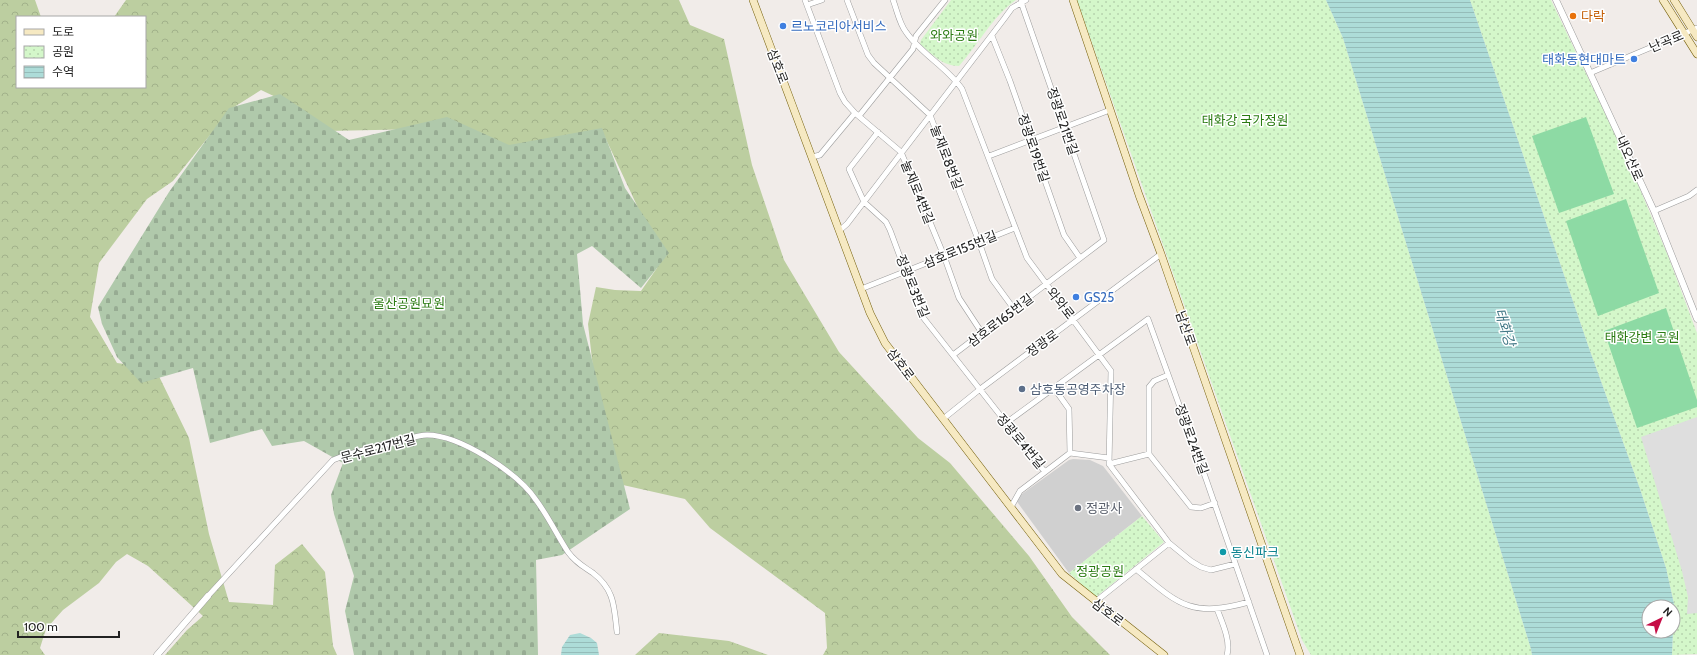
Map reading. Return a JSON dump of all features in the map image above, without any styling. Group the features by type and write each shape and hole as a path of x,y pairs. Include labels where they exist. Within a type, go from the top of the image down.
{"main road":[{"name":"삼호로","path":"753,0 870,313 885,343 1062,574 1095,602 1164,655"},
{"name":"남산로","path":"1073,0 1139,195 1161,254 1300,655"},
{"path":"1663,0 1697,54"},
{"path":"1674,0 1695,29 1697,38"}],"street":[{"path":"806,3 822,0"},
{"name":"눌재로8번길","path":"847,0 868,55 874,64 930,115 992,279 1014,309"},
{"name":"와와로","path":"893,0 905,31 914,42 956,80 962,89 1027,258 1100,354 1111,371 1109,464"},
{"path":"812,157 820,154 889,78 913,49 916,36 945,0"},
{"name":"내오산로","path":"1556,0 1654,211 1697,319"},
{"path":"840,230 848,224 901,152 992,36 1012,8 1023,1"},
{"name":"정광로21번길","path":"1023,1 1104,240"},
{"name":"눌재로4번길","path":"806,3 840,93 845,102 901,152 944,256 959,298 982,333"},
{"name":"난곡로","path":"1590,73 1695,29"},
{"name":"정광로19번길","path":"992,36 1031,140 1064,235 1080,258"},
{"path":"989,156 1110,110"},
{"path":"864,202 849,168 878,132"},
{"path":"1654,211 1689,196 1697,190"},
{"name":"정광로3번길","path":"864,202 886,222 922,316 979,390"},
{"name":"삼호로155번길","path":"861,289 1015,228"},
{"name":"삼호로165번길","path":"953,355 1104,240"},
{"name":"정광로","path":"943,419 979,390 1161,254"},
{"name":"정광로24번길","path":"1100,354 1148,319 1215,503 1267,655"},
{"path":"1006,423 1100,354"},
{"path":"1168,375 1154,381 1149,387 1149,454 1191,507 1201,508 1215,503"},
{"path":"1054,388 1069,409 1070,453 1109,458"},
{"name":"정광로4번길","path":"979,390 1045,472 1070,453"},
{"name":"문수로217번길","path":"157,655 208,596 333,460 351,452 426,435 446,437 470,448 518,480 536,499 553,528 579,565 593,574 607,587 614,600 617,632"},
{"path":"1149,454 1109,464 1169,543 1191,561 1201,567 1211,570 1235,564"},
{"path":"1011,507 1020,491 1045,472"},
{"path":"1095,602 1169,543"},
{"path":"1136,569 1181,604 1197,609 1217,609 1248,602"},
{"path":"1217,609 1228,647 1226,655"}],"shaded area":[{"path":"1697,417 1697,613 1687,614 1688,597 1682,571 1641,437"},
{"name":"정광사","path":"1069,460 1090,460 1103,466 1142,516 1069,573 1015,499"}],"green space":[{"path":"0,0 35,0 41,16 16,16 16,88 146,88 146,16 115,16 126,0 679,0 690,25 724,39 752,165 784,260 839,352 918,438 950,463 1029,556 1072,617 1110,655 823,655 827,648 825,613 710,528 685,499 623,485 594,377 588,324 596,287 615,290 641,291 657,268 646,225 604,135 506,149 423,129 327,131 282,100 261,90 231,109 173,181 147,199 99,263 90,317 117,363 155,368 189,438 209,534 229,602 273,605 275,565 302,544 325,572 333,646 337,655 165,655 187,630 203,616 148,566 127,554 116,562 99,583 63,610 46,629 40,648 45,655 0,655"},
{"name":"와와공원","path":"951,0 1016,0 992,23 959,66 942,62 920,44 921,40"},
{"name":"태화강 국가정원","path":"1077,0 1326,0 1343,38 1532,655 1311,655 1302,640"},
{"name":"태화강변 공원","path":"1470,0 1551,0 1631,168 1668,256 1697,333 1697,654 1672,655 1673,639 1681,639 1681,599 1673,599 1666,568 1640,489 1590,351"},
{"name":"울산공원묘원","path":"280,94 349,140 447,117 509,145 602,128 625,188 669,253 641,288 592,246 577,254 583,324 630,509 562,555 536,560 538,655 354,655 345,611 354,576 334,514 331,495 343,463 304,441 272,446 262,429 210,443 193,368 141,383 117,357 102,324 98,307 169,192 229,108"},
{"path":"1586,117 1614,194 1559,213 1532,136"},
{"path":"1626,199 1659,293 1598,316 1566,221"},
{"path":"1666,308 1697,400 1697,407 1637,428 1604,331"},
{"name":"정광공원","path":"1142,516 1164,542 1096,597 1069,573"},
{"path":"659,633 729,641 768,655 635,655"}],"water":[{"name":"태화강","path":"1326,0 1470,0 1666,568 1673,599 1641,599 1641,639 1673,639 1672,655 1532,655 1343,38"},
{"path":"580,633 591,638 597,643 599,655 561,655 562,647 570,635"}],"place":[{"name":"다락","path":"1573,16"},
{"name":"르노코리아서비스","path":"783,26"},
{"name":"태화동현대마트","path":"1634,59"},
{"name":"GS25","path":"1076,297"},
{"name":"삼호동공영주차장","path":"1022,389"},
{"name":"정광사","path":"1078,508"},
{"name":"동신파크","path":"1223,552"}]}
